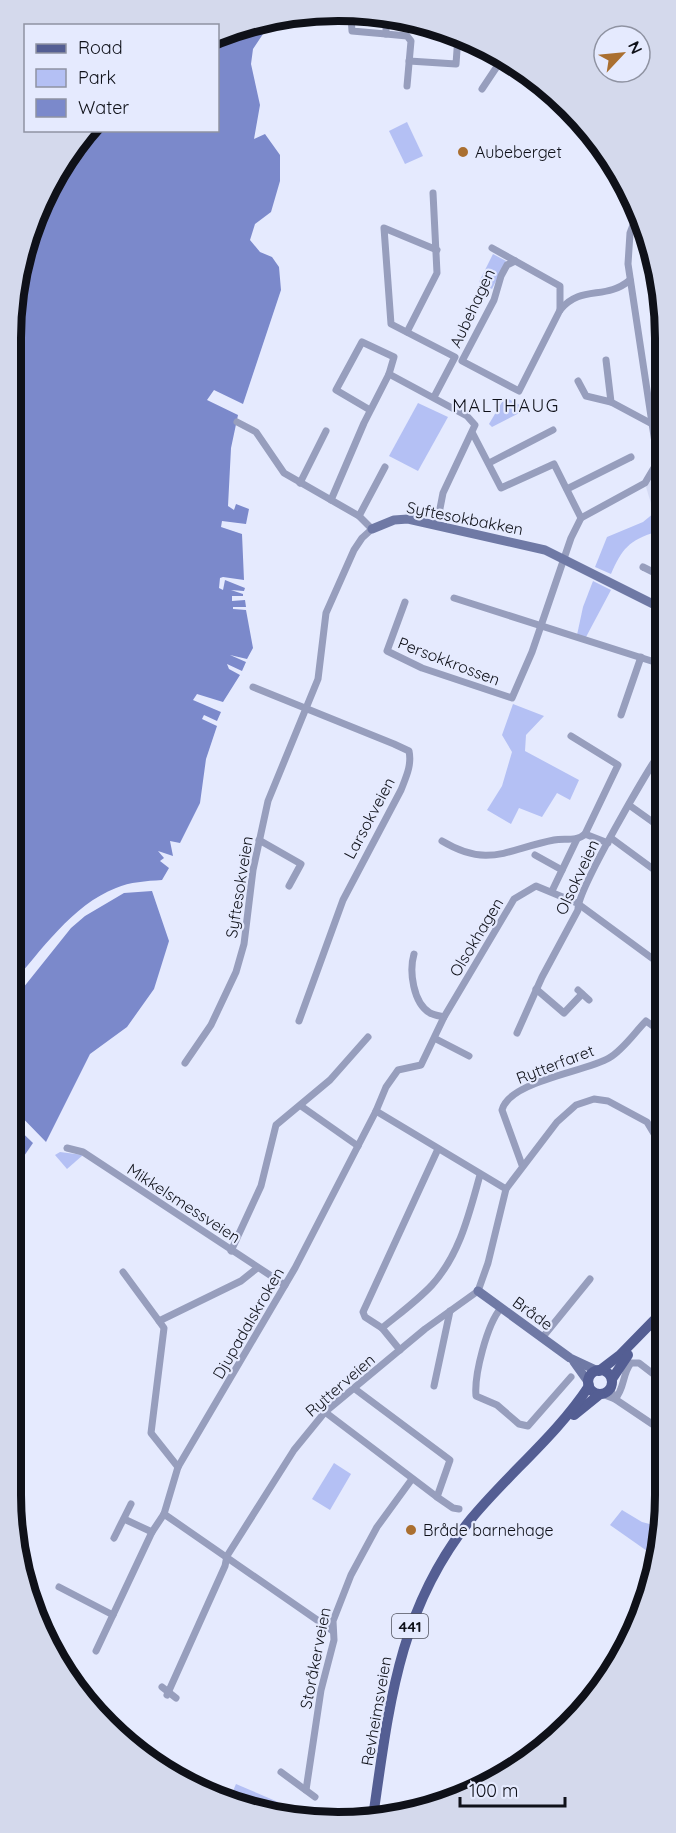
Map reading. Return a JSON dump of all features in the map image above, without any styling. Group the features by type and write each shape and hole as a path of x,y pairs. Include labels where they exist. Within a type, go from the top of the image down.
{"main road":[{"name":"441","path":"589,1384 590,1377 620,1355 655,1319"},
{"name":"Revheimsveien","path":"519,1467 583,1406 606,1389 621,1363 655,1324"},
{"path":"589,1384 606,1389 606,1372 599,1371"},
{"name":"Revheimsveien","path":"374,1809 392,1690 412,1620 453,1544 589,1384"}],"street":[{"path":"351,22 352,31 409,37 407,86"},
{"path":"386,25 386,34"},
{"path":"409,61 456,64 457,44"},
{"path":"482,89 499,64"},
{"path":"433,193 437,250 437,273 407,332 391,324 384,228 437,250"},
{"path":"634,226 627,249 655,443"},
{"name":"Aubehagen","path":"492,248 560,286 560,310 519,392 462,361 494,300 501,276 507,265 515,261"},
{"path":"560,310 574,296 605,292 630,280"},
{"name":"Aubehagen","path":"407,332 455,357 434,397"},
{"path":"331,500 370,410 389,374 394,357 362,342 336,390 370,410"},
{"path":"606,360 611,402"},
{"path":"389,374 434,397 473,421 475,429 473,434 443,493 437,524"},
{"path":"578,381 586,396 611,402 654,425"},
{"path":"237,423 256,432 284,473 359,516 372,530"},
{"path":"489,463 553,430"},
{"path":"300,483 326,431"},
{"path":"473,434 501,488 554,464 581,518 645,483 655,466"},
{"path":"567,489 631,457"},
{"path":"359,516 385,467"},
{"name":"Persokkrossen","path":"405,602 387,651 422,668 512,698 542,626 564,558 581,518"},
{"name":"Syftesokbakken","path":"305,708 321,666 326,613 354,550 362,538 372,530 401,519 437,524 532,546 564,558 655,605"},
{"path":"643,567 655,573"},
{"path":"454,598 655,662"},
{"path":"621,715 641,657"},
{"name":"Larsokveien","path":"253,687 409,751 410,762 401,790 343,900 299,1021"},
{"name":"Syftesokveien","path":"185,1063 211,1025 236,972 246,936 259,840 267,801 305,708"},
{"path":"442,841 470,854 494,857 551,840 577,839 585,834 618,765 571,736"},
{"name":"Olsokveien","path":"517,1033 536,989 578,910 577,903 645,774 655,760"},
{"path":"630,805 654,823"},
{"path":"585,834 609,841 655,871"},
{"path":"552,891 577,839"},
{"path":"259,840 301,864 289,886"},
{"path":"535,855 562,870"},
{"name":"Olsokhagen","path":"426,1058 444,1017 514,899 536,886 577,903 655,960"},
{"path":"414,954 411,965 419,997 430,1013 444,1017"},
{"path":"536,989 564,1013 580,992 589,1000"},
{"name":"Rytterfaret","path":"522,1165 502,1110 508,1098 536,1084 611,1057 646,1021 655,1028"},
{"path":"231,1251 261,1186 272,1131 330,1080 368,1037"},
{"path":"436,1039 469,1056"},
{"name":"Djupadalskroken","path":"165,1514 178,1467 285,1285 376,1111 386,1087 398,1070 422,1065 426,1058"},
{"path":"478,1291 488,1263 506,1189 522,1165 557,1122 576,1105 594,1099 608,1101 647,1122 655,1135"},
{"path":"301,1106 358,1146"},
{"path":"376,1111 506,1189"},
{"name":"Mikkelsmessveien","path":"67,1149 83,1152 256,1269 285,1285"},
{"path":"400,1350 382,1328 365,1317 363,1312 438,1149"},
{"path":"382,1328 424,1293 449,1263 466,1225 480,1175"},
{"path":"159,1322 242,1281 256,1269"},
{"path":"123,1272 164,1328 151,1433 178,1467"},
{"path":"542,1338 590,1279"},
{"name":"Bråde","path":"478,1291 570,1358 583,1371 589,1384"},
{"name":"Rytterveien","path":"176,1698 166,1692 225,1566 226,1556 294,1450 325,1412 400,1350 478,1291"},
{"path":"501,1308 491,1320 479,1371 476,1396 497,1405 522,1426 530,1426 571,1377"},
{"path":"434,1386 450,1311"},
{"name":"Bråde","path":"570,1358 599,1371"},
{"path":"615,1399 622,1392 624,1374 631,1363 639,1363 655,1375"},
{"path":"355,1389 450,1460 437,1497"},
{"path":"606,1389 615,1399 655,1426"},
{"path":"325,1412 412,1479 453,1508 459,1509"},
{"name":"Storåkerveien","path":"306,1790 321,1690 334,1640 333,1621 351,1575 377,1527 412,1479"},
{"path":"114,1538 131,1504"},
{"path":"96,1651 152,1532 165,1514 333,1631"},
{"path":"124,1519 152,1532"},
{"path":"59,1587 113,1615"},
{"path":"280,1772 315,1797"}],"shaded area":[{"path":"655,475 655,514 654,513 646,487"}],"green space":[{"path":"407,122 423,156 405,164 389,131"},
{"path":"493,254 506,261 492,289 479,282"},
{"path":"505,397 527,409 492,427 489,424"},
{"path":"418,403 448,417 418,471 389,456"},
{"path":"655,514 655,532 633,542 623,552 611,574 595,567 607,537 643,522"},
{"path":"593,581 611,590 586,637 577,635 583,607"},
{"path":"513,704 544,716 526,735 525,751 579,780 570,800 557,793 542,817 519,808 511,824 487,810 502,786 512,752 502,735"},
{"path":"60,1152 83,1155 67,1169 55,1155"},
{"path":"334,1463 351,1474 330,1510 312,1499"},
{"path":"622,1510 642,1522 653,1525 650,1553 610,1525"},
{"path":"236,1784 278,1802 276,1806 232,1794"}],"water":[{"path":"266,30 253,49 251,64 260,105 254,139 265,134 280,155 280,181 271,212 255,224 250,240 260,252 272,257 279,267 281,290 243,404 214,390 207,400 238,415 231,448 228,506 234,510 236,504 249,509 246,524 222,521 221,527 242,534 244,580 223,577 220,578 219,588 223,590 225,580 245,588 244,591 231,590 243,594 243,596 232,596 232,601 245,600 246,607 233,607 233,609 246,610 253,648 247,659 230,655 246,662 242,671 227,664 229,669 240,675 223,702 197,694 193,700 221,712 217,721 204,715 202,719 217,726 206,759 200,803 180,843 170,841 173,856 158,851 164,858 160,861 169,868 162,880 121,886 100,896 71,917 21,973 21,338 27,276 45,217 63,179 98,132 219,132 219,44"},
{"path":"152,891 169,941 154,989 127,1027 90,1054 46,1142 21,1116 21,990 71,928 85,916 124,893"},
{"path":"21,1132 33,1143 21,1159"}],"place":[{"name":"Aubeberget","path":"463,152"},
{"name":"Bråde barnehage","path":"411,1530"}],"district":[{"name":"MALTHAUG","path":"506,405"}]}
